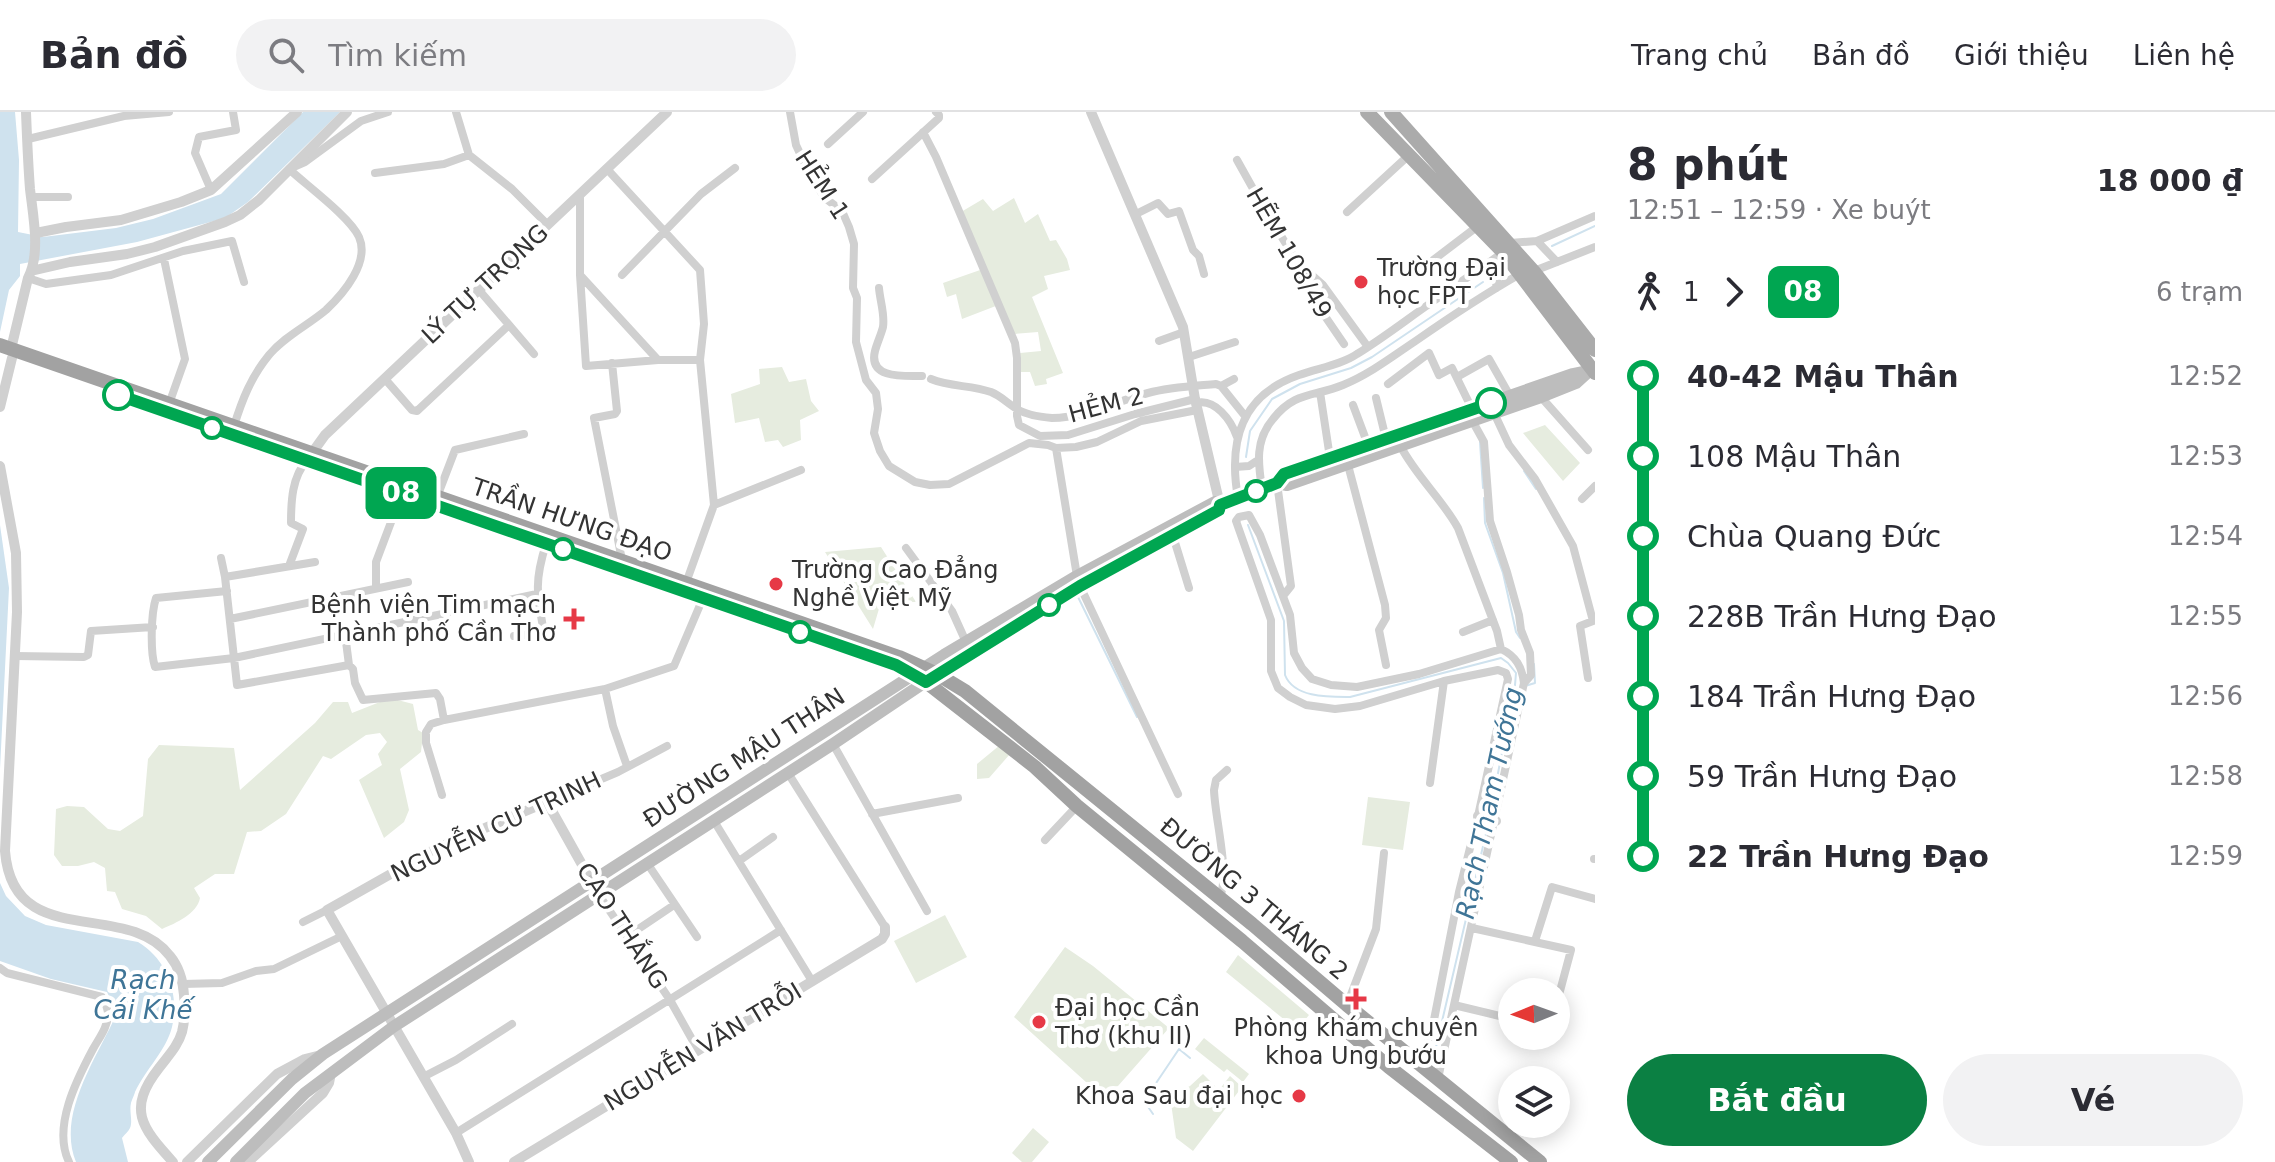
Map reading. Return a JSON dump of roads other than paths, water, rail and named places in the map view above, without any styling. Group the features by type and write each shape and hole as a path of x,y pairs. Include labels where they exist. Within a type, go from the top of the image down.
{"highway":[{"name":"TRẦN HƯNG ĐẠO","path":"5,352 899,657 925,675"},
{"name":"TRẦN HƯNG ĐẠO","path":"168,408 234,426 402,493 925,675"},
{"name":"ĐƯỜNG 3 THÁNG 2","path":"925,675 1386,1071 1511,1162"},
{"name":"ĐƯỜNG 3 THÁNG 2","path":"925,675 965,691 1220,897 1347,1005 1422,1057 1438,1079 1540,1162"}],"main road":[{"path":"1367,112 1478,226 1506,248"},
{"path":"1391,112 1595,350"},
{"path":"1527,272 1593,370"},
{"name":"ĐƯỜNG MẬU THÂN","path":"208,1162 292,1079 323,1054 751,778 1078,581 1173,536 1231,502 1277,483 1284,474 1386,439 1473,416 1495,415 1517,398 1541,397 1576,383 1593,370"},
{"name":"ĐƯỜNG MẬU THÂN","path":"1277,483 1287,485 1401,447 1593,370"},
{"name":"ĐƯỜNG MẬU THÂN","path":"236,1162 305,1093 393,1027 833,744 966,642 1215,502 1231,502"},
{"path":"751,778 759,792"},
{"path":"1239,945 1252,924"}],"street":[{"path":"0,407 5,352 30,274 36,233 26,112"},
{"path":"28,139 124,116 169,112"},
{"path":"211,190 195,153 199,137 236,130 233,112"},
{"path":"36,233 121,220 211,190 297,112"},
{"path":"30,274 70,262 155,247 240,215 347,112"},
{"path":"289,169 305,162 361,121 388,112"},
{"path":"456,112 469,155 512,189 548,225"},
{"name":"LÝ TỰ TRỌNG","path":"310,457 325,435 667,112"},
{"name":"HẺM 1","path":"790,112 796,145 811,177 825,198 842,211 854,244 856,342 866,380 876,393 878,409 874,433 889,466 915,482 949,484 1029,443 1056,448 1097,442 1141,421 1196,404"},
{"path":"828,144 863,112"},
{"path":"872,179 939,118 936,112"},
{"path":"1091,112 1184,332 1196,404 1271,620 1271,671 1278,688 1306,705 1335,709 1360,706 1444,681 1498,670 1506,673 1508,679 1479,816 1459,892 1433,1025 1422,1057 1442,1060"},
{"path":"923,132 1009,326 1017,358 1017,421 1024,429 1050,437 1079,432 1124,417 1205,401 1229,421 1237,437"},
{"path":"375,173 444,164 469,155"},
{"path":"1347,212 1408,156"},
{"name":"HẼM 108/49","path":"1237,160 1297,262 1305,287 1344,344"},
{"path":"622,275 701,194 735,168"},
{"path":"234,426 248,387 269,356 287,336 326,310 361,262 363,252 358,233 289,169"},
{"path":"607,169 700,270 704,324 700,360 714,505 686,583"},
{"path":"580,194 580,275 586,366 700,360"},
{"path":"31,197 68,197"},
{"path":"1136,214 1158,203 1168,214 1179,211 1204,274"},
{"path":"1231,502 1237,437 1245,416 1273,387 1297,375 1354,357 1506,248 1537,241 1595,216"},
{"path":"1428,264 1478,226"},
{"path":"30,274 46,284 111,275 183,251 232,241 244,282"},
{"path":"1537,241 1557,262"},
{"path":"1262,489 1259,443 1279,411 1301,396 1337,388 1362,376 1496,288 1527,272 1595,247"},
{"path":"164,259 185,359 168,408"},
{"path":"1297,262 1323,285 1368,347"},
{"path":"1482,268 1495,272 1496,288"},
{"path":"580,275 658,360"},
{"name":"HẺM 2","path":"879,288 883,326 874,352 875,363 887,375 926,378 944,385 990,392 1018,410 1049,418 1096,411 1149,393 1193,386"},
{"path":"479,290 534,354"},
{"path":"385,379 412,410 417,411 509,325"},
{"path":"1159,341 1184,332"},
{"path":"1189,357 1235,342"},
{"path":"1388,384 1429,353 1439,375 1452,368 1457,377 1484,442 1490,521 1530,653 1531,675 1524,686 1438,1079"},
{"path":"1457,377 1489,359 1517,398"},
{"path":"612,363 617,411 594,418 622,561"},
{"path":"1221,386 1234,379"},
{"path":"1193,386 1221,386 1245,416"},
{"path":"1320,392 1330,458"},
{"path":"1541,397 1588,450"},
{"path":"1376,398 1386,439"},
{"path":"1353,405 1368,445"},
{"path":"1495,415 1509,445 1535,479 1573,546 1594,623 1580,626 1588,678"},
{"path":"437,497 455,450 524,434"},
{"path":"1401,447 1458,528 1501,649"},
{"path":"1056,448 1078,581 1178,794"},
{"path":"289,566 303,529 291,523 293,492 298,471 310,457"},
{"path":"1235,467 1249,466 1258,460"},
{"path":"1348,465 1385,605 1386,618 1379,630 1386,665"},
{"path":"0,466 16,553 15,656 5,851 7,868 12,886 40,910 74,921 122,929 152,941 171,956 179,970 185,1007 182,1030 176,1046 149,1081 141,1100 146,1129 173,1162"},
{"path":"714,505 801,470"},
{"path":"1277,483 1291,586 1283,596"},
{"path":"1582,499 1594,490"},
{"path":"376,588 376,562 402,493"},
{"path":"1231,502 1249,515 1260,535 1290,615 1296,657 1307,675 1331,685 1357,687 1419,674 1501,649 1518,661 1524,686"},
{"path":"1236,521 1249,515"},
{"path":"1173,536 1189,588"},
{"path":"514,636 544,633 537,594 537,572 546,544"},
{"path":"906,548 952,611 966,642"},
{"path":"221,558 237,685 349,665"},
{"path":"225,577 315,562"},
{"path":"230,619 408,582"},
{"path":"227,591 156,598 153,627 155,667 234,658 537,594"},
{"path":"442,795 426,743 426,732 431,724 605,689 674,666 703,598"},
{"path":"1463,632 1493,620"},
{"path":"15,656 84,657 88,655 91,631 153,627"},
{"path":"345,634 349,665 363,700 436,693 444,720"},
{"path":"1430,783 1444,681"},
{"path":"605,689 613,726 627,766"},
{"path":"833,744 927,911"},
{"name":"NGUYỄN CƯ TRINH","path":"303,922 435,849 547,802 667,746"},
{"path":"1220,897 1222,860 1214,790 1216,780 1227,770"},
{"path":"788,773 885,927"},
{"path":"872,814 958,798"},
{"name":"CAO THẮNG","path":"547,802 599,895 670,1000 698,1050"},
{"path":"1045,840 1077,806"},
{"path":"1479,816 1495,820"},
{"path":"714,821 812,981"},
{"path":"739,861 773,837"},
{"path":"1347,1005 1376,929 1384,853"},
{"path":"647,863 697,937"},
{"path":"1535,941 1552,887 1595,899"},
{"path":"628,936 674,905"},
{"path":"327,910 456,1133 469,1162"},
{"name":"NGUYỄN VĂN TRỖI","path":"514,1162 882,939 885,927"},
{"path":"1472,928 1571,950 1564,978"},
{"path":"456,1133 781,930"},
{"path":"183,984 222,983 256,971 274,969 342,936"},
{"path":"0,968 19,977 102,997 109,1011 107,1024 76,1082 66,1112 66,1155 69,1162"},
{"path":"1454,1005 1498,1016"},
{"path":"423,1077 512,1024"},
{"path":"187,1162 277,1074 305,1059 323,1054"},
{"path":"248,1162 323,1093 331,1073"}],"water":[{"path":"0,112 15,112 19,160 18,232 43,237 116,228 153,219 221,194 303,112 340,112 248,202 225,218 137,242 20,264 20,276 9,290 0,332"},
{"path":"0,525 9,588 0,769"},
{"name":"Rạch Cái Khế","path":"0,883 6,896 25,916 46,925 138,942 164,968 174,1003 172,1027 131,1102 131,1125 122,1138 128,1162 76,1162 71,1144 75,1105 90,1066 117,1013 107,992 51,979 0,961"}],"waterway":[{"name":"Rạch Tham Tướng","path":"1552,246 1595,226"},
{"name":"Rạch Tham Tướng","path":"1246,457 1250,431 1272,399 1300,384 1351,368 1372,357 1483,282"},
{"path":"1480,442 1483,488"},
{"path":"1524,471 1536,489"},
{"path":"1484,498 1485,523 1503,573 1520,638"},
{"name":"Rạch Tham Tướng","path":"1248,525 1284,621 1285,675 1296,688 1313,695 1350,697 1501,658 1516,673 1488,825 1436,1047"},
{"path":"1078,597 1137,717"},
{"path":"1525,686 1535,683 1534,664"},
{"path":"1153,1114 1144,1101 1179,1049 1190,1058"}],"place":[{"name":"Trường Đại học FPT","path":"1361,282"},
{"name":"Trường Cao Đẳng Nghề Việt Mỹ","path":"776,584"},
{"name":"Bệnh viện Tim mạch Thành phố Cần Thơ","path":"574,619"},
{"name":"Phòng khám chuyên khoa Ung bướu","path":"1356,999"},
{"name":"Đại học Cần Thơ (khu II)","path":"1039,1022"},
{"name":"Khoa Sau đại học","path":"1299,1096"}]}
